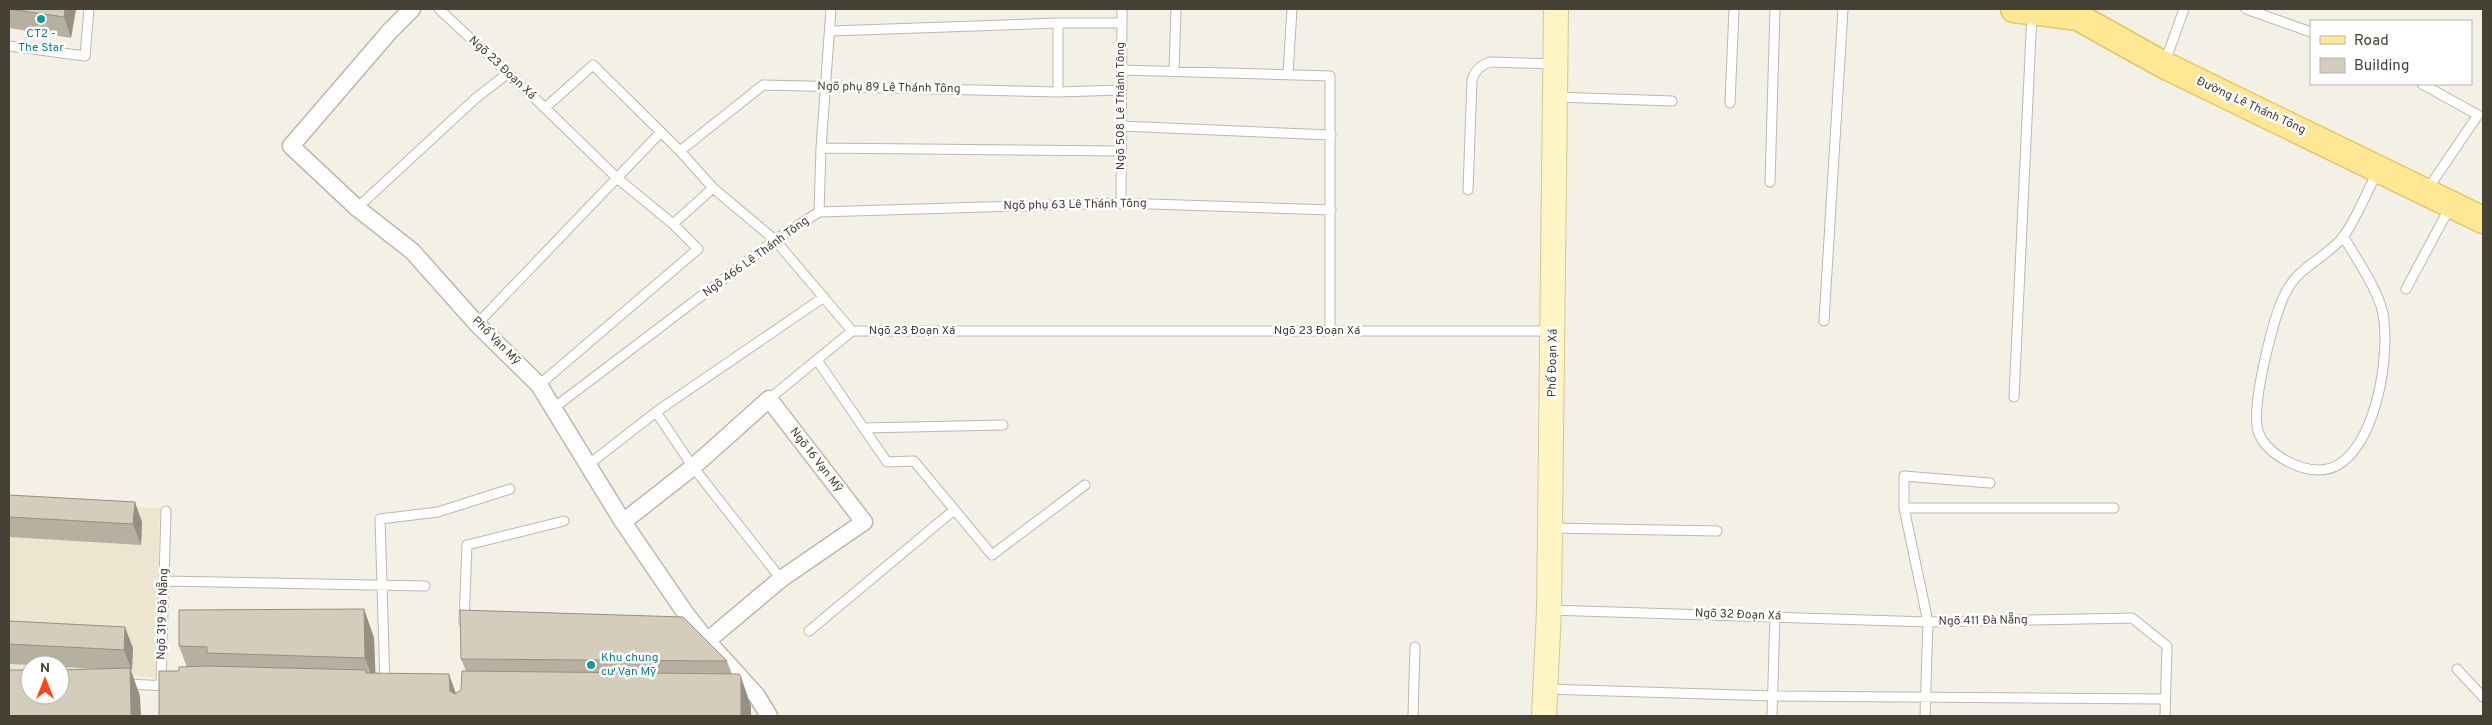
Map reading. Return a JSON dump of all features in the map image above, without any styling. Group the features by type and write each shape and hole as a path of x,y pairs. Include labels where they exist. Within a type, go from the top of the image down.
{"main road":[{"name":"Đường Lê Thánh Tông","path":"2023,10 2073,13 2164,65 2380,168 2483,220"}],"street":[{"name":"Phố Vạn Mỹ","path":"412,9 390,31 291,146 357,208 412,251 477,324 539,384 682,615 707,641 769,716"},
{"name":"Phố Đoạn Xá","path":"1544,716 1549,610 1556,9"},
{"path":"623,522 693,467 769,399"},
{"name":"Ngõ 16 Vạn Mỹ","path":"707,641 781,579 864,522 769,399"}],"lane":[{"path":"9,46 85,56 90,9"},
{"name":"Ngõ 23 Đoạn Xá","path":"439,9 545,108 593,65 680,151 713,188 775,240 852,331 1553,331"},
{"name":"Ngõ 466 Lê Thánh Tông","path":"554,407 775,240 819,212 821,148 831,31 831,9"},
{"name":"Ngõ 508 Lê Thánh Tông","path":"1121,203 1122,9"},
{"path":"1174,71 1176,9"},
{"path":"1288,73 1292,9"},
{"path":"1730,103 1734,9"},
{"path":"1770,182 1775,9"},
{"path":"1824,321 1844,9"},
{"path":"2164,65 2184,9"},
{"path":"2246,9 2310,32"},
{"path":"2014,397 2023,10"},
{"path":"1058,23 1058,92"},
{"path":"831,31 1058,23 1122,23"},
{"path":"1468,190 1472,80 1475,71 1480,65 1490,62 1556,64"},
{"path":"1121,70 1288,73 1330,76 1330,331"},
{"path":"357,208 476,98 507,74"},
{"name":"Ngõ phụ 89 Lê Thánh Tông","path":"680,151 763,85 825,88 1058,92 1121,90"},
{"path":"2424,85 2478,115 2425,192"},
{"path":"1556,97 1672,101"},
{"path":"539,384 698,249 673,224 617,178 545,108"},
{"path":"1120,126 1331,135"},
{"path":"477,324 661,132"},
{"path":"821,148 1122,150"},
{"path":"2343,236 2381,306 2385,326 2384,363 2372,416 2351,455 2340,465 2325,470 2311,470 2282,458 2270,449 2258,431 2256,416 2272,327 2286,290 2307,266 2332,249 2343,236 2380,168"},
{"path":"673,224 713,188"},
{"name":"Ngõ phụ 63 Lê Thánh Tông","path":"819,212 1121,203 1331,210"},
{"path":"2406,289 2451,205"},
{"path":"588,465 656,412 824,297"},
{"path":"769,399 852,331"},
{"path":"817,360 887,462 914,461 992,556 1084,485"},
{"path":"656,412 693,467 781,579"},
{"path":"863,428 1003,425"},
{"path":"1928,622 1904,508 1904,476 1990,483"},
{"path":"395,693 381,693 382,585 380,519 438,512 510,489"},
{"path":"1904,508 2114,508"},
{"path":"809,630 954,510"},
{"name":"Ngõ 319 Đà Nẵng","path":"161,689 166,511"},
{"path":"464,632 467,545 564,520"},
{"path":"1549,528 1717,531"},
{"path":"165,581 425,586"},
{"name":"Ngõ 32 Đoạn Xá","path":"1549,610 1928,622"},
{"path":"1772,716 1775,616"},
{"name":"Ngõ 411 Đà Nẵng","path":"1925,716 1928,622 2132,618 2167,646 2165,699"},
{"path":"1413,716 1415,647"},
{"path":"2457,669 2483,697"},
{"path":"115,684 161,689 181,686"},
{"path":"1545,689 1774,696 2165,699 2164,716"}],"shaded area":[{"path":"9,502 160,508 155,677 70,673 70,655 20,655 20,672 9,671"}],"building":[{"path":"9,9 65,9 64,17"},
{"path":"9,495 135,502 133,524 9,517"},
{"path":"364,609 365,658 207,653 207,647 179,646 179,610"},
{"path":"460,610 683,617 727,661 461,659"},
{"path":"9,621 125,627 124,650 9,644"},
{"path":"179,667 366,670 366,673 449,674 450,691 455,694 461,690 462,671 739,674 741,677 741,716 159,716 159,671 179,671"},
{"path":"130,668 131,716 9,716 9,670 20,670 20,705 70,705 70,670"}],"place":[{"name":"CT2 - The Star","path":"41,19"},
{"name":"Khu chung cư Vạn Mỹ","path":"591,665"}]}
